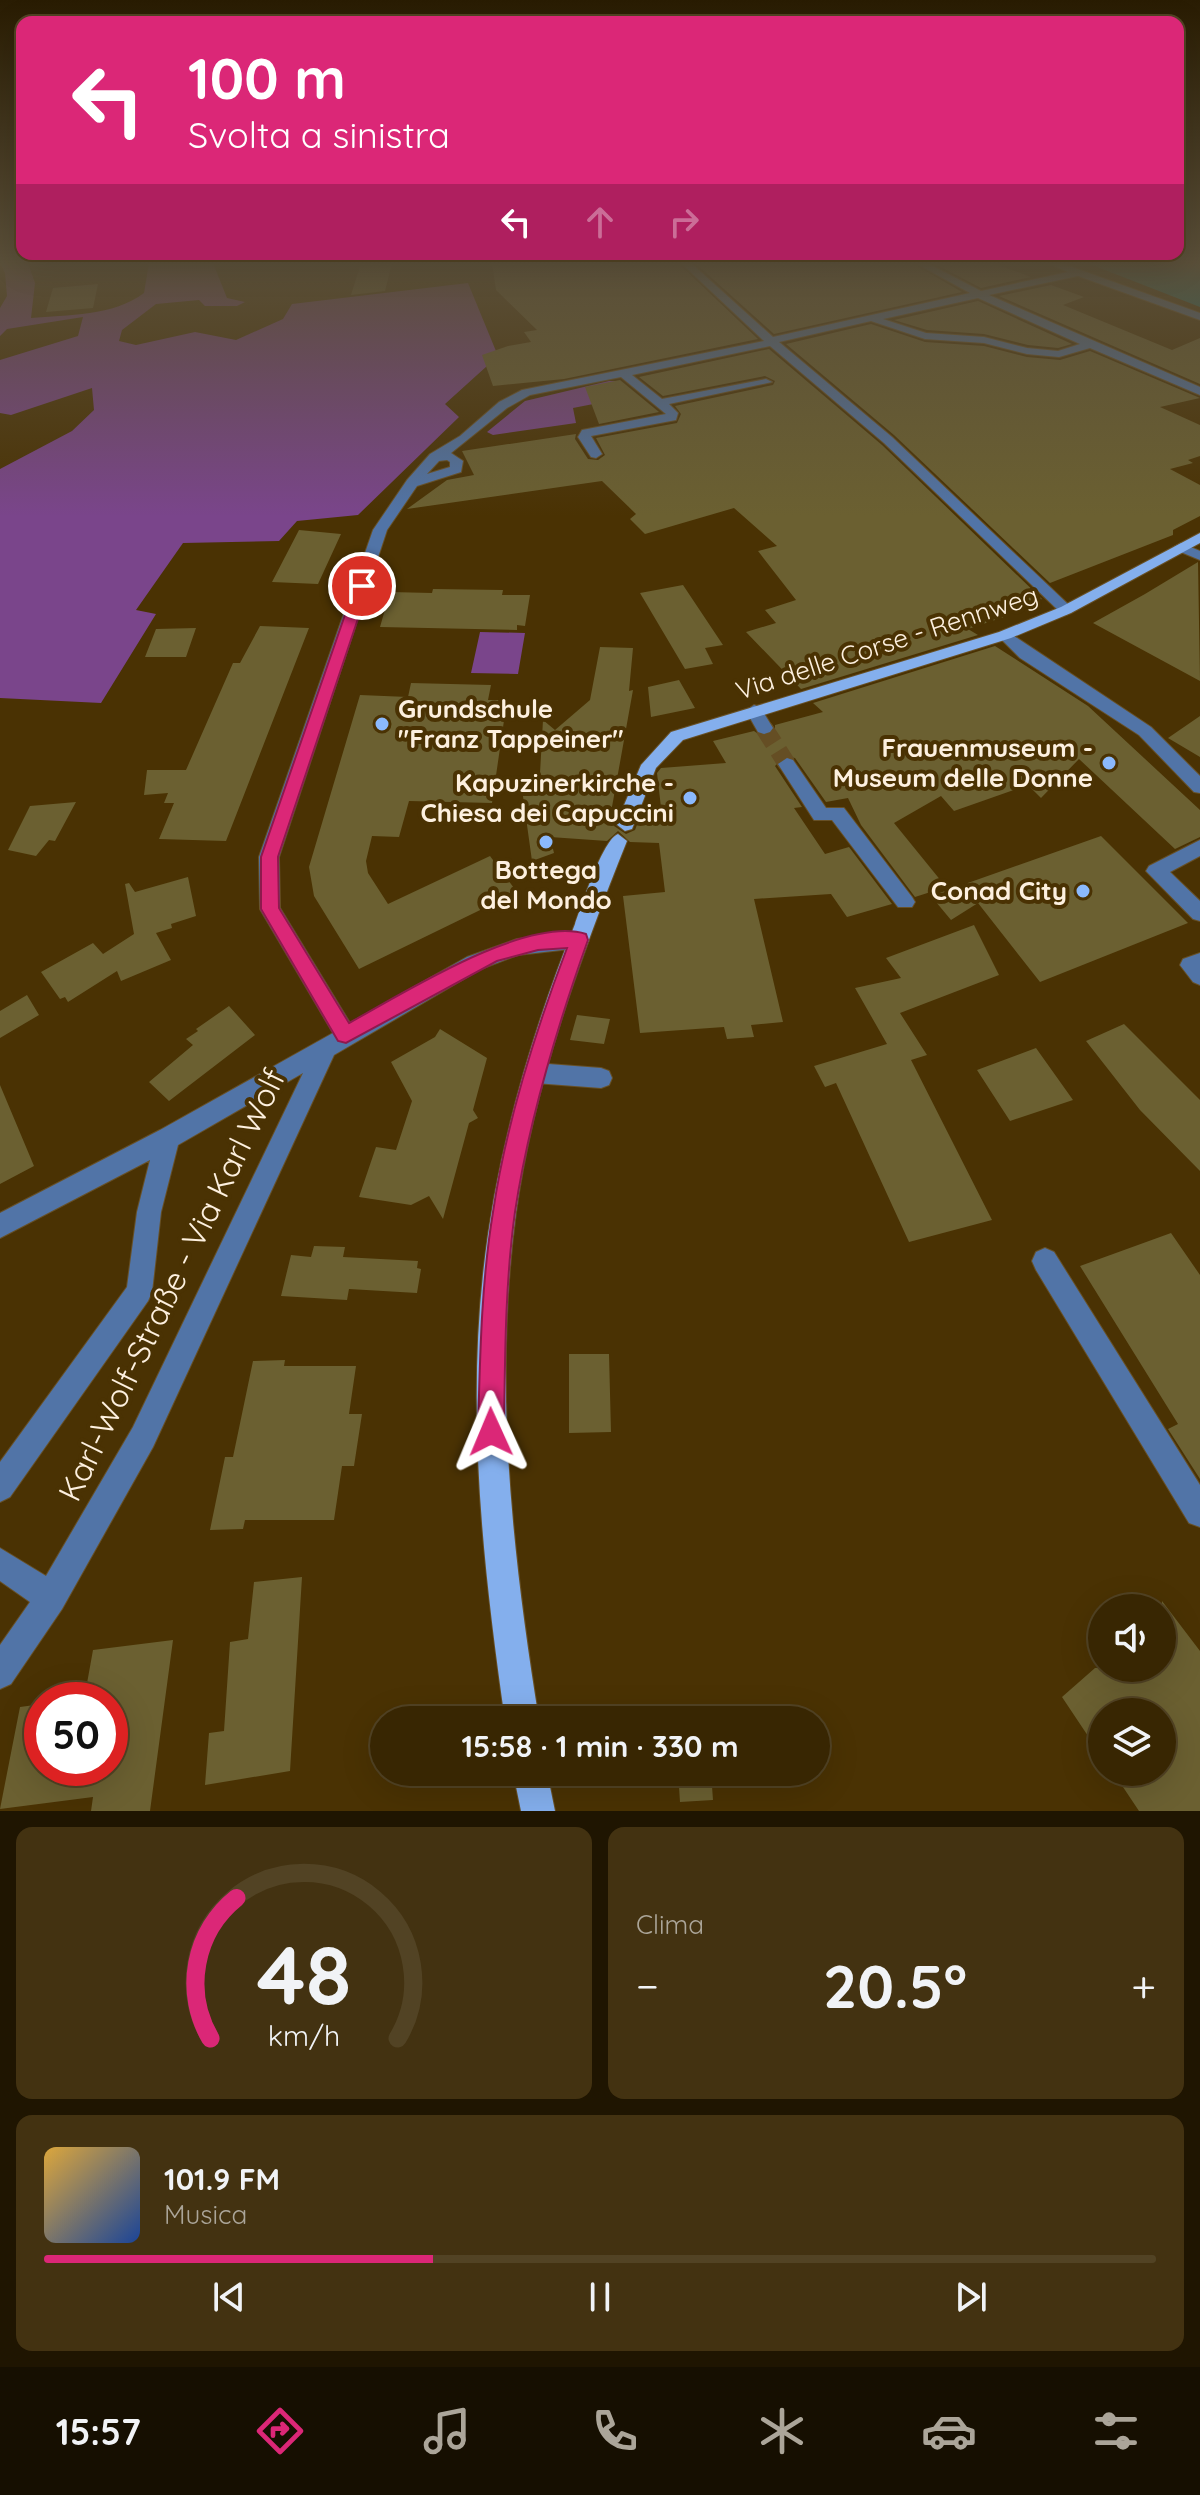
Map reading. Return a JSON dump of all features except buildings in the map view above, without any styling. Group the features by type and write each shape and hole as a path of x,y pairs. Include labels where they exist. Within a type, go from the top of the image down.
{"main road":[{"name":"Via delle Corse - Rennweg","path":"520,1706 500,1562 490,1404 497,1273 504,1211 535,1073 553,1011 644,770 664,746 694,729 1005,635 1066,610 1200,537"},
{"path":"533,1786 538,1811"}],"street":[{"path":"336,1041 270,909 269,857 380,530 412,483 435,457 464,439 503,405 526,392 757,348"},
{"path":"779,348 888,440 1066,610"},
{"path":"1013,348 1059,354 1080,348"},
{"path":"1094,348 1200,391"},
{"path":"596,454 584,437 586,433 672,417 672,413 624,374"},
{"path":"658,403 766,382"},
{"path":"1181,547 1200,556"},
{"path":"1005,635 1026,654 1145,731 1200,787"},
{"path":"754,711 764,728"},
{"path":"787,764 821,815 837,813 905,902"},
{"path":"1200,847 1156,871 1200,913"},
{"path":"0,1226 168,1138 492,955 538,942 579,940"},
{"path":"1200,961 1190,965 1200,976"},
{"name":"Karl-Wolf-Straße - Via Karl Wolf","path":"0,1673 51,1598 143,1437 336,1041"},
{"path":"535,1073 601,1078"},
{"path":"0,1487 139,1292 149,1212 168,1138"},
{"path":"1045,1261 1200,1512"},
{"path":"0,1563 51,1598"}],"shaded area":[{"path":"41,348 495,348 498,356 445,404 459,417 358,515 297,521 279,541 183,543 136,610 156,614 101,703 0,698 0,469 72,431 94,410 92,388 11,415 0,413 0,360"},
{"path":"620,381 624,398 573,408 576,423 493,435 487,432 525,401"},
{"path":"480,632 525,633 518,674 471,673"}],"tunnel":[{"path":"764,728 787,764"}],"place":[{"name":"Grundschule \"Franz Tappeiner\"","path":"382,724"},
{"name":"Frauenmuseum - Museum delle Donne","path":"1109,763"},
{"name":"Kapuzinerkirche - Chiesa dei Capuccini","path":"690,798"},
{"name":"Bottega del Mondo","path":"546,842"},
{"name":"Conad City","path":"1083,891"}],"route":[{"path":"362,586 269,857 270,909 346,1035 492,955 538,942 579,940 535,1073 504,1211 493,1329 491,1432"}]}
